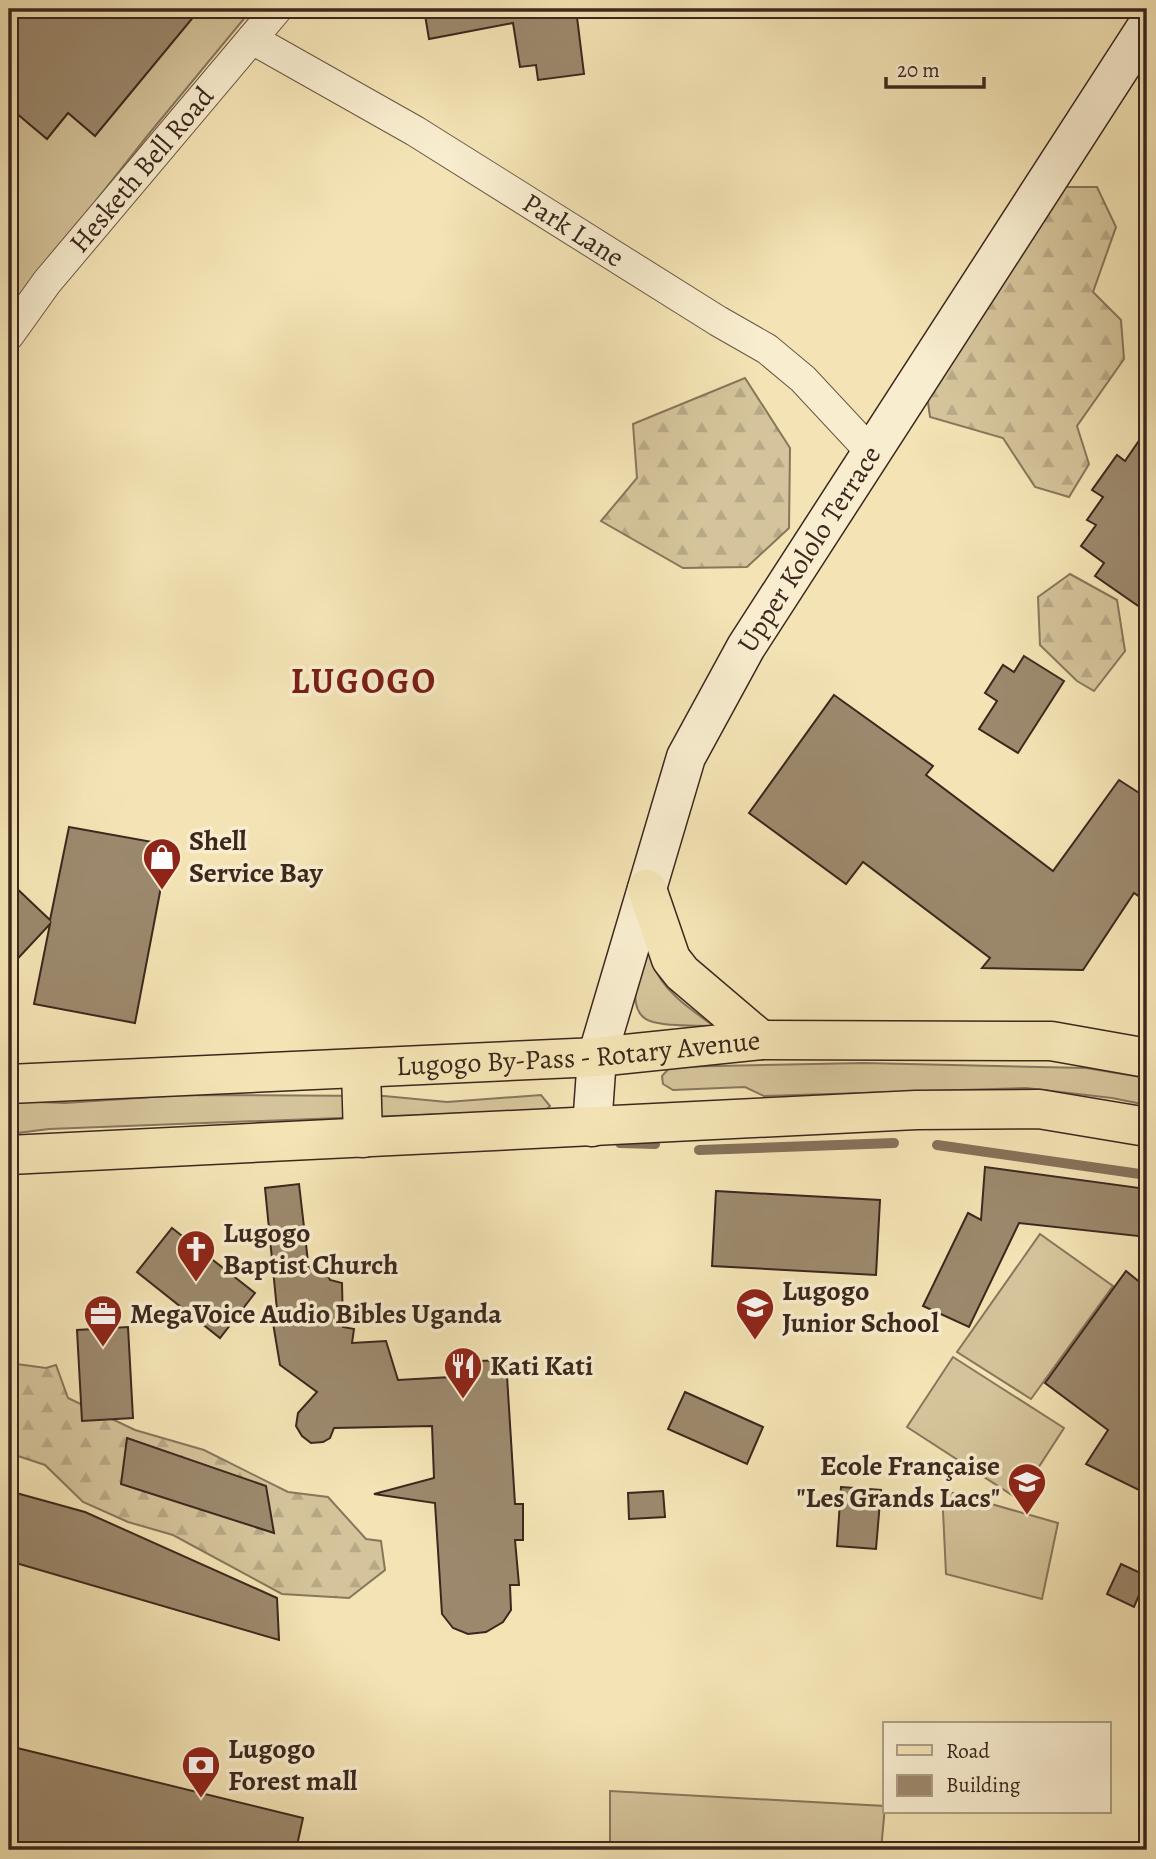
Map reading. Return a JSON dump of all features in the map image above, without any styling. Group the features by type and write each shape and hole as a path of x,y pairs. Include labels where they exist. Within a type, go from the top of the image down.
{"main road":[{"name":"Upper Kololo Terrace","path":"592,1127 597,1056 686,757 746,647 1147,26"},
{"path":"647,888 671,959 699,989 761,1041"},
{"name":"Lugogo By-Pass - Rotary Avenue","path":"9,1083 360,1069 441,1062 597,1056 761,1041 1051,1041 1147,1058"},
{"path":"360,1069 363,1138"},
{"path":"9,1155 813,1114 1039,1109 1147,1127"}],"street":[{"name":"Hesketh Bell Road","path":"9,334 47,282 277,9"},
{"name":"Park Lane","path":"252,39 415,131 718,321 768,349 803,379 872,453"}],"green space":[{"path":"9,9 252,9 9,311"},
{"path":"1063,187 1097,187 1116,227 1093,292 1121,320 1124,359 1077,426 1089,464 1069,497 1035,487 1003,438 930,417 920,344"},
{"path":"745,378 790,448 789,528 747,567 683,568 601,521 637,478 633,424"},
{"path":"1070,574 1117,600 1125,651 1094,691 1077,681 1040,645 1038,597"},
{"path":"648,934 652,962 662,982 714,1026 668,1025 643,1017 637,1008 635,997 638,970"},
{"path":"864,1063 1086,1068 1147,1078 1147,1105 1026,1088 764,1096 745,1087 673,1090 663,1084 662,1076 670,1067"},
{"path":"181,1095 384,1096 447,1102 541,1095 550,1106 546,1110 49,1129 9,1134 9,1101 65,1103"},
{"path":"1040,1234 1113,1286 1031,1399 957,1352"},
{"path":"953,1357 1064,1428 1018,1499 907,1427"},
{"path":"9,1363 46,1368 56,1365 68,1398 135,1430 204,1450 288,1492 328,1497 366,1539 381,1541 385,1570 349,1598 282,1594 173,1535 128,1522 83,1502 45,1465 9,1453"},
{"path":"942,1490 1058,1523 1042,1599 946,1574"},
{"path":"610,1791 883,1806 884,1814 881,1850 610,1850"}],"building":[{"path":"9,9 200,9 95,136 68,113 47,139 9,107"},
{"path":"424,9 576,9 584,74 538,80 536,65 520,67 513,23 429,39"},
{"path":"1147,429 1147,612 1095,576 1104,563 1081,546 1096,525 1087,520 1103,497 1092,490 1117,455 1125,461"},
{"path":"1024,656 1064,681 1018,753 979,729 997,701 985,693 1003,665 1014,672"},
{"path":"834,695 933,766 926,775 1053,871 1119,780 1147,798 1147,902 1134,893 1083,970 982,968 990,958 863,862 846,884 749,813"},
{"path":"69,827 169,845 135,1023 34,1004 50,924 9,968 9,881 50,920"},
{"path":"985,1167 1147,1189 1147,1237 1019,1223 969,1327 923,1306 968,1213 981,1220"},
{"path":"299,1184 309,1270 324,1268 330,1280 342,1283 343,1327 354,1329 352,1343 386,1341 398,1380 451,1377 450,1362 506,1360 515,1504 523,1504 523,1540 515,1540 519,1585 510,1585 511,1610 503,1622 486,1632 468,1634 453,1628 442,1614 435,1503 374,1494 434,1478 432,1426 334,1428 330,1438 311,1443 302,1436 296,1426 298,1413 317,1392 280,1365 270,1305 277,1310 265,1188"},
{"path":"716,1191 880,1200 876,1275 712,1266"},
{"name":"Lugogo Baptist Church","path":"172,1228 255,1293 220,1338 137,1272"},
{"path":"1126,1271 1147,1288 1147,1494 1086,1464 1108,1430 1045,1383"},
{"path":"128,1327 133,1418 82,1421 77,1330"},
{"path":"685,1392 763,1427 747,1464 668,1429"},
{"path":"127,1438 266,1486 274,1533 121,1484"},
{"path":"841,1487 881,1490 876,1549 837,1546"},
{"path":"9,1491 85,1512 277,1598 279,1640 9,1561"},
{"path":"663,1491 665,1517 629,1519 628,1493"},
{"path":"1121,1564 1147,1576 1134,1607 1107,1594"},
{"path":"9,1746 303,1818 296,1850 9,1850"}],"waterway":[{"path":"620,1143 655,1144"},
{"path":"699,1150 894,1143"},
{"path":"937,1145 1147,1175"}],"place":[{"name":"Shell Service Bay","path":"162,891"},
{"name":"Lugogo Baptist Church","path":"196,1283"},
{"name":"Lugogo Junior School","path":"755,1341"},
{"name":"MegaVoice Audio Bibles Uganda","path":"103,1348"},
{"name":"Kati Kati","path":"463,1400"},
{"name":"Ecole Française \"Les Grands Lacs\"","path":"1027,1516"},
{"name":"Lugogo Forest mall","path":"201,1799"}],"district":[{"name":"LUGOGO","path":"364,681"}]}
